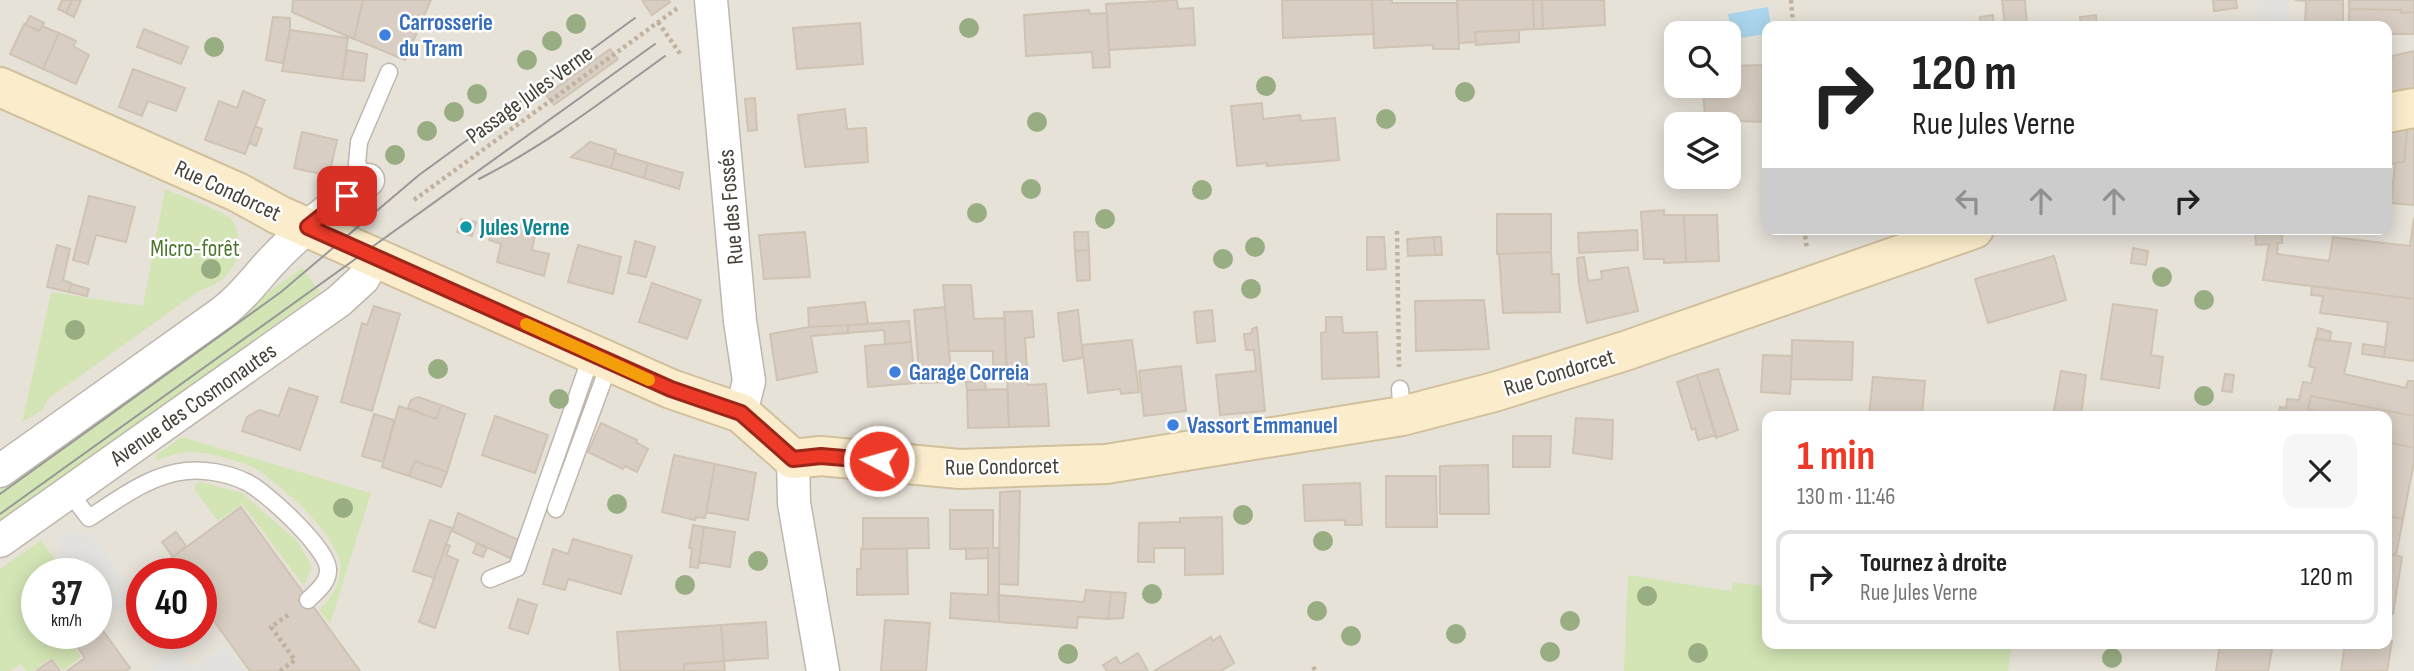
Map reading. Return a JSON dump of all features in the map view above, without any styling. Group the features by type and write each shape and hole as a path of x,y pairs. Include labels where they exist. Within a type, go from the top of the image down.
{"street":[{"name":"Rue des Fossés","path":"711,0 740,321 749,381 741,413"},
{"name":"Rue Condorcet","path":"0,87 237,192 279,215 671,389 741,413 793,459 821,456 960,469 1106,464 1401,402 1494,392 1625,351 1957,235"},
{"path":"2392,112 2414,108"},
{"path":"0,471 241,298 271,262 308,227 368,180"},
{"name":"Avenue des Cosmonautes","path":"0,541 339,300 363,279 375,257"},
{"path":"793,459 794,503 824,671"}],"lane":[{"path":"368,180 357,164 359,142 389,72"},
{"path":"556,509 601,358"},
{"path":"490,579 517,569 601,358"},
{"path":"69,492 89,518 139,486 186,471 227,474 247,482 270,497 325,556 329,569 323,585 308,600"}],"path":[{"path":"1791,0 1793,21"},
{"name":"Passage Jules Verne","path":"414,200 676,9"},
{"path":"658,22 681,54 682,61"},
{"path":"1397,232 1401,402"},
{"path":"280,671 295,660 271,627 308,600"}],"shaded area":[{"path":"0,0 2414,0 2414,671 0,671"},
{"path":"2258,0 2289,0 2288,21 2258,21"},
{"path":"70,530 93,536 109,558 66,558 54,541"},
{"path":"112,562 126,581 126,604 112,613"},
{"path":"226,644 245,671 146,671 175,649 185,649 179,654 191,670"}],"green space":[{"name":"Micro-forêt","path":"165,189 210,207 231,219 239,239 234,266 223,278 199,291 48,399 42,410 22,422 51,292 143,306"},
{"path":"302,268 320,292 0,523 0,485"},
{"path":"182,437 371,493 330,624 319,610 335,589 340,576 340,563 336,551 318,525 281,488 248,465 192,452 155,460 157,454"},
{"path":"201,482 242,493 298,542 312,567 304,586 242,504 218,521 195,490 196,484"},
{"path":"41,540 54,558 21,558 21,649 75,649 81,657 63,671 52,658 33,671 26,671 21,664 11,671 0,671 0,569"},
{"path":"1628,575 1731,591 1733,582 1762,586 1762,649 2011,649 2008,671 1624,671"}],"water":[{"path":"1768,7 1770,21 1762,21 1762,35 1741,38 1741,21 1729,21 1728,14"}],"building":[{"path":"62,0 72,0 66,13 58,9"},
{"path":"72,0 81,0 74,17 66,13"},
{"path":"293,0 363,0 354,39 292,12"},
{"path":"363,0 431,0 405,60 354,39"},
{"path":"642,0 668,0 670,2 652,15"},
{"path":"1177,0 1178,9 1193,8 1195,45 1109,50 1106,4"},
{"path":"1282,0 1372,0 1374,34 1283,38"},
{"path":"1372,0 1392,0 1392,3 1457,3 1459,49 1433,49 1433,45 1374,48"},
{"path":"1457,0 1533,0 1534,29 1475,32 1476,42 1459,43"},
{"path":"1533,0 1542,0 1543,29 1534,29"},
{"path":"1542,0 1604,0 1605,25 1543,29"},
{"path":"2002,0 2025,0 2027,21 2004,21"},
{"path":"2213,0 2236,0 2237,8 2214,11"},
{"path":"2295,0 2343,0 2343,21 2305,21 2306,1"},
{"path":"2349,0 2414,0 2414,12 2349,9"},
{"path":"2349,9 2414,12 2414,34 2392,34 2392,21 2349,21"},
{"path":"1089,10 1090,14 1107,13 1110,67 1093,68 1092,52 1026,56 1024,15"},
{"path":"1993,15 1994,21 1980,21 1980,17"},
{"path":"2096,15 2097,21 2080,21 2080,17"},
{"path":"30,16 44,23 39,31 25,25"},
{"path":"273,17 290,18 283,63 266,60"},
{"path":"860,23 863,64 797,69 793,28"},
{"path":"24,24 39,31 42,26 59,33 43,69 10,54"},
{"path":"144,29 188,47 181,64 137,47"},
{"path":"290,30 348,38 342,79 282,71"},
{"path":"1519,30 1519,42 1476,45 1475,32"},
{"path":"59,33 76,41 73,46 89,55 76,84 43,69"},
{"path":"610,49 618,59 554,105 546,95"},
{"path":"347,50 367,54 364,81 342,79"},
{"path":"2414,51 2414,91 2392,95 2392,56"},
{"path":"1762,65 1762,122 1741,121 1741,112 1705,112 1704,98 1741,98 1741,66"},
{"path":"133,69 185,88 176,111 148,101 142,116 119,107"},
{"path":"243,91 265,100 245,154 205,140 219,101 237,108"},
{"path":"755,98 757,130 748,131 745,99"},
{"path":"1262,103 1263,119 1300,115 1301,121 1335,118 1339,160 1237,166 1231,106"},
{"path":"845,109 847,129 866,128 868,162 805,167 798,115"},
{"path":"2414,121 2414,205 2392,203 2395,163 2404,162 2408,122"},
{"path":"255,126 262,129 256,146 249,143"},
{"path":"2392,129 2407,130 2404,162 2392,163"},
{"path":"302,132 337,140 329,176 294,168"},
{"path":"590,142 616,150 611,168 571,157"},
{"path":"615,153 648,163 644,178 611,168"},
{"path":"648,163 683,173 679,189 644,178"},
{"path":"89,196 135,207 126,242 96,235 88,264 73,260"},
{"path":"1664,210 1664,215 1684,215 1686,262 1664,263 1664,259 1644,259 1641,212"},
{"path":"1497,214 1551,214 1551,252 1497,254"},
{"path":"1684,215 1717,215 1719,261 1686,262"},
{"path":"2414,218 2414,299 2263,280 2269,244 2256,245 2255,235 2282,235 2277,254 2329,261 2333,237 2410,246"},
{"name":"Jules Verne","path":"461,219 476,222 472,236 457,232"},
{"path":"495,219 536,230 532,250 549,254 544,276 497,262 501,244 489,240"},
{"path":"1637,230 1638,250 1579,253 1578,233"},
{"path":"805,232 810,277 764,279 759,235"},
{"path":"1074,232 1088,232 1089,250 1075,251"},
{"path":"1367,237 1384,237 1386,269 1367,270"},
{"path":"1434,237 1441,237 1442,255 1435,255"},
{"path":"1434,237 1435,255 1408,256 1407,239"},
{"path":"635,241 655,247 646,277 628,273"},
{"path":"57,245 70,249 63,280 71,283 69,292 47,287"},
{"path":"578,245 621,257 613,294 568,282"},
{"path":"2133,248 2148,251 2146,265 2131,263"},
{"path":"1089,250 1090,280 1077,281 1075,251"},
{"path":"1551,252 1552,274 1559,274 1560,312 1503,313 1499,254"},
{"path":"2054,256 2066,300 1988,323 1975,279"},
{"path":"1584,257 1588,281 1602,279 1601,271 1628,267 1638,311 1587,323 1579,285 1577,258"},
{"path":"652,283 701,300 687,339 639,322"},
{"path":"71,284 89,289 87,296 69,292"},
{"path":"943,285 971,285 974,319 1005,318 1006,366 993,365 993,351 949,351"},
{"path":"2312,286 2414,299 2414,361 2384,357 2388,322 2320,313 2323,296 2311,295"},
{"path":"1484,300 1489,349 1416,351 1415,301"},
{"path":"865,302 868,324 809,327 808,308"},
{"path":"2113,304 2157,310 2151,355 2163,357 2159,388 2101,379"},
{"path":"374,306 400,314 372,411 341,402 362,323 367,325"},
{"path":"945,307 952,382 920,383 914,310"},
{"path":"1078,310 1083,358 1063,361 1058,313"},
{"path":"1212,310 1215,341 1197,343 1194,312"},
{"path":"1032,311 1034,337 1025,338 1027,371 1007,372 1004,312"},
{"path":"1326,317 1342,317 1343,333 1377,332 1379,377 1322,379 1321,333 1326,332"},
{"path":"909,321 911,342 885,344 884,330 848,333 848,325"},
{"path":"848,325 848,333 811,336 817,372 777,380 770,334 809,327"},
{"path":"1257,327 1265,411 1220,415 1216,375 1256,371 1254,350 1246,350 1244,334 1252,333 1252,329"},
{"path":"2318,328 2331,332 2330,341 2316,339"},
{"path":"2315,339 2351,343 2344,374 2406,388 2408,381 2414,381 2414,416 2311,396 2308,411 2279,411 2280,407 2286,408 2287,399 2299,400 2303,382 2311,383 2315,368 2309,366"},
{"path":"1132,340 1139,392 1121,394 1120,389 1088,393 1082,345"},
{"path":"1792,340 1853,342 1852,380 1791,379"},
{"path":"911,342 915,383 868,387 865,346"},
{"path":"2363,344 2385,347 2384,357 2362,354"},
{"path":"1763,355 1792,356 1790,394 1761,392"},
{"path":"1181,366 1186,411 1144,416 1139,371"},
{"path":"1718,369 1738,430 1716,438 1697,375"},
{"path":"1027,371 1027,385 1046,384 1049,426 1009,427 1007,372"},
{"path":"2061,371 2086,375 2082,411 2054,411"},
{"path":"2225,374 2234,375 2232,392 2222,391"},
{"path":"1697,375 1716,435 1698,440 1695,428 1692,430 1677,382"},
{"path":"1873,377 1925,381 1922,411 1870,411"},
{"path":"985,381 986,390 967,390 966,382"},
{"path":"289,388 318,397 300,450 242,431 247,417 259,410 279,416"},
{"path":"1007,389 1009,427 968,428 967,390"},
{"path":"2311,396 2388,411 2314,411 2308,410"},
{"path":"418,397 441,405 436,419 408,408 411,400"},
{"path":"441,405 465,414 447,472 415,461 409,476 382,467 399,406 436,419"},
{"path":"2392,412 2414,416 2414,448 2392,443"},
{"path":"374,414 394,420 383,462 362,456"},
{"path":"495,416 548,435 535,473 482,455"},
{"path":"1576,418 1613,420 1612,459 1573,453"},
{"path":"601,423 637,440 636,442 648,449 637,472 625,466 623,469 588,452"},
{"path":"1513,436 1551,436 1550,467 1513,467"},
{"path":"2392,443 2414,448 2414,462 2403,519 2392,517"},
{"path":"674,455 715,464 705,518 696,517 695,520 662,512"},
{"path":"415,461 447,472 441,487 409,476"},
{"path":"715,464 756,473 748,520 706,512"},
{"path":"1488,465 1489,514 1440,514 1440,466"},
{"path":"1386,476 1436,476 1437,527 1386,527"},
{"path":"1360,483 1362,525 1345,525 1345,520 1305,521 1303,485"},
{"path":"1020,491 1018,585 999,584 1000,492"},
{"path":"241,507 360,671 250,671 217,625 217,558 171,558"},
{"path":"950,510 993,510 993,548 999,548 999,622 950,618 951,593 988,595 988,548 950,549"},
{"path":"458,513 521,541 514,560 452,531"},
{"path":"1222,517 1223,574 1185,575 1185,548 1154,548 1154,562 1138,562 1139,523"},
{"path":"2392,517 2403,519 2396,555 2392,554"},
{"path":"863,518 928,518 929,548 863,549"},
{"path":"430,520 452,528 434,578 413,571"},
{"path":"693,525 704,527 698,568 690,567 692,548 689,548"},
{"path":"704,527 735,532 730,567 699,562"},
{"path":"176,532 186,546 173,557 162,542"},
{"path":"573,539 632,556 621,594 568,579 565,590 543,584 553,549 568,554"},
{"path":"477,543 487,548 483,557 473,553"},
{"path":"446,544 450,546 446,555 458,560 435,628 419,622"},
{"path":"988,548 988,558 966,559 966,549"},
{"path":"861,549 907,549 908,594 857,595 857,569 861,569"},
{"path":"2392,554 2402,557 2392,614"},
{"path":"1086,590 1111,592 1108,619 1078,617 1077,628 999,622 998,595 1084,602"},
{"path":"1111,592 1126,593 1123,618 1108,619"},
{"path":"518,599 537,605 528,634 509,628"},
{"path":"885,620 930,623 926,671 881,671"},
{"path":"766,622 768,658 724,661 721,625"},
{"path":"721,625 724,661 684,664 684,671 620,671 617,632"},
{"path":"1220,636 1234,663 1221,671 1154,671 1211,637 1213,641"},
{"path":"112,643 130,668 126,671 67,671 85,658 79,649 112,649"},
{"path":"2219,649 2272,649 2268,671 2216,671"},
{"path":"2344,649 2391,649 2387,671 2341,671"},
{"path":"1138,653 1148,671 1107,671 1103,665 1116,657 1120,664"},
{"path":"52,660 60,671 36,671"},
{"path":"724,661 725,671 684,671 684,664"}],"tram line":[{"path":"0,494 281,292 419,175 635,18"},
{"path":"0,514 655,44"},
{"path":"479,179 551,137 665,56"}],"slow traffic":[{"path":"526,324 649,380"}],"place":[{"name":"Carrosserie du Tram","path":"385,35"},
{"name":"Jules Verne","path":"466,227"},
{"name":"Garage Correia","path":"895,372"},
{"name":"Vassort Emmanuel","path":"1173,425"}],"route":[{"path":"347,196 308,227 671,389 741,413 793,459 821,456 879,461"}]}
